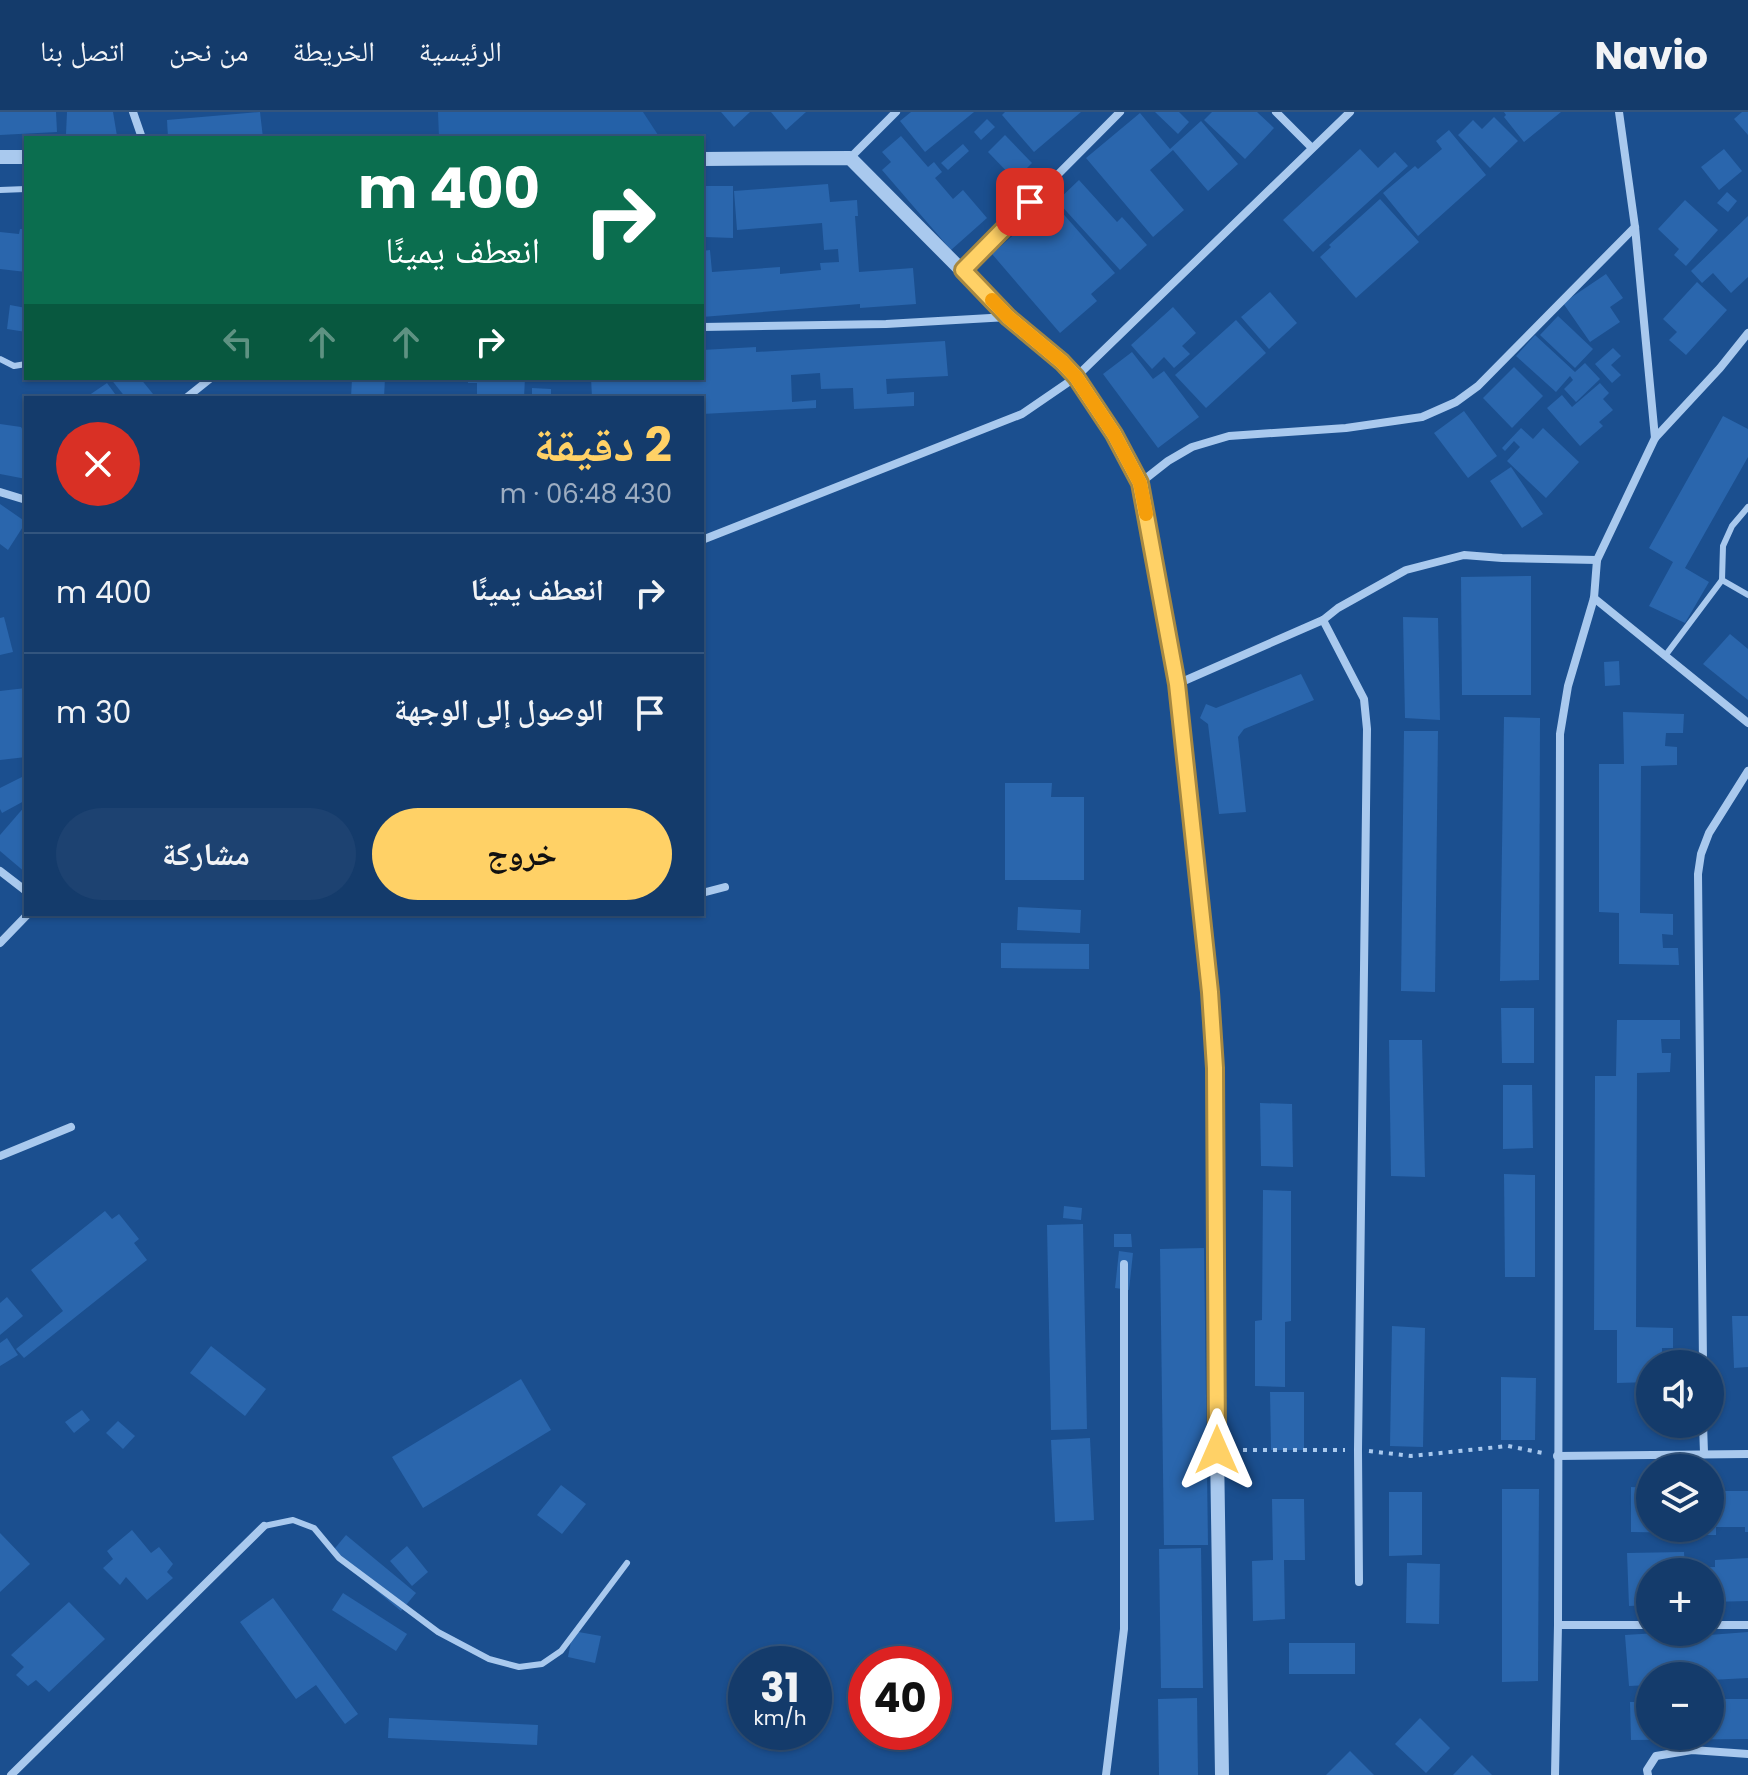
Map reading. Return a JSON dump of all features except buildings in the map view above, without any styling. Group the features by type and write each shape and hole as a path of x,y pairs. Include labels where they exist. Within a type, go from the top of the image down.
{"street":[{"path":"133,112 141,136"},
{"path":"704,159 850,158 896,112"},
{"path":"963,270 1120,112"},
{"path":"1276,112 1312,148"},
{"path":"704,539 1022,414 1076,377 1350,112"},
{"path":"1619,112 1635,227 1655,438"},
{"path":"0,157 24,157"},
{"path":"850,158 1008,317 1076,377 1114,434 1140,483 1177,684 1210,992 1215,1068 1222,1775"},
{"path":"1140,483 1192,447 1229,436 1346,428 1422,417 1456,402 1478,386 1635,227"},
{"path":"704,327 886,324 1008,317"},
{"path":"1555,1775 1560,734 1568,686 1594,598 1597,560 1655,438 1748,333"},
{"path":"188,396 208,380"},
{"path":"0,492 24,499"},
{"path":"1177,684 1323,620 1338,608 1406,570 1464,555 1597,560"},
{"path":"1594,598 1748,723"},
{"path":"1323,620 1364,699 1367,729 1359,1582"},
{"path":"1703,1350 1698,874 1709,833 1748,771"},
{"path":"0,871 24,889"},
{"path":"704,892 725,887"},
{"path":"0,943 26,916"},
{"path":"0,1156 71,1127"},
{"path":"1106,1775 1124,1629 1124,1264"},
{"path":"1703,1438 1704,1453"},
{"path":"1557,1456 1748,1454"},
{"path":"11,1775 264,1526"},
{"path":"1558,1625 1636,1625"},
{"path":"1724,1625 1748,1625"},
{"path":"1648,1775 1647,1770 1656,1756 1692,1750 1748,1754"}],"lane":[{"path":"0,190 24,189"},
{"path":"0,359 14,366 24,364"},
{"path":"1665,656 1722,580 1723,546 1732,526 1748,507"},
{"path":"1722,580 1748,595"},
{"path":"264,1526 293,1520 314,1528 339,1558 438,1632 489,1659 519,1667 542,1664 561,1651 627,1563"}],"path":[{"path":"1217,1450 1358,1450 1411,1456 1508,1446 1557,1456"}],"shaded area":[{"path":"438,112 643,112 659,136 439,136"}],"slow traffic":[{"path":"992,300 1076,377 1114,434 1140,483 1146,514"}],"route":[{"path":"1030,202 963,270 1008,317 1076,377 1114,434 1140,483 1177,684 1210,992 1215,1068 1217,1450"}]}
